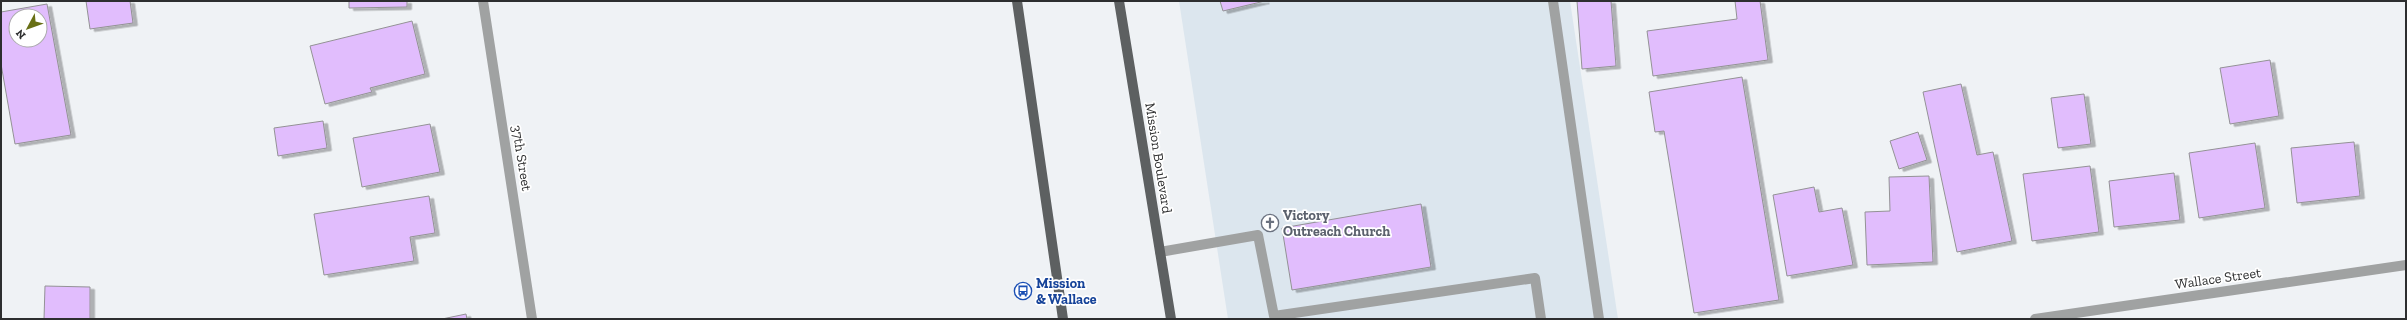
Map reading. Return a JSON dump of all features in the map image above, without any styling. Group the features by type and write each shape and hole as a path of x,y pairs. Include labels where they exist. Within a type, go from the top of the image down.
{"main road":[{"path":"1017,1 1063,319"},
{"name":"Mission Boulevard","path":"1119,1 1171,319"}],"street":[{"name":"37th Street","path":"483,1 532,319"},
{"path":"1554,1 1599,319"},
{"path":"1160,252 1258,235 1274,316 1535,278 1541,319"},
{"name":"Wallace Street","path":"2035,319 2406,265"}],"shaded area":[{"path":"1179,1 1570,1 1618,319 1228,319"}],"building":[{"path":"86,1 130,1 133,23 90,29"},
{"path":"349,1 407,1 407,7 349,8"},
{"path":"1220,1 1265,1 1223,11"},
{"path":"1577,1 1611,1 1616,66 1582,69"},
{"path":"1735,1 1760,1 1768,60 1653,76 1647,31 1737,19"},
{"path":"47,4 48,8 24,8"},
{"path":"48,9 71,135 15,144 1,64 1,12 8,11 8,48 48,48"},
{"path":"412,21 425,74 370,88 372,92 325,104 310,46"},
{"path":"2270,60 2279,116 2230,124 2220,68"},
{"path":"1742,77 1779,300 1694,313 1664,131 1655,132 1649,92"},
{"path":"1961,84 1977,155 1993,152 2012,241 1957,252 1923,92"},
{"path":"2084,94 2091,144 2058,148 2051,98"},
{"path":"323,121 327,148 278,156 274,128"},
{"path":"430,124 440,172 362,187 353,138"},
{"path":"1918,132 1927,160 1899,169 1890,141"},
{"path":"2354,142 2360,196 2297,203 2291,148"},
{"path":"2255,143 2265,208 2199,218 2189,153"},
{"path":"2090,166 2099,232 2032,241 2023,174"},
{"path":"2174,173 2180,220 2114,227 2109,181"},
{"path":"1929,176 1933,262 1867,265 1865,212 1890,211 1889,177"},
{"path":"1814,187 1819,212 1842,208 1853,265 1787,276 1773,195"},
{"path":"429,196 435,233 410,237 414,261 324,275 314,214"},
{"path":"1421,204 1431,267 1292,290 1282,228"},
{"path":"45,286 90,287 90,319 44,319"},
{"path":"466,314 467,319 442,319"}],"place":[{"name":"Victory Outreach Church","path":"1270,223"},
{"name":"Mission & Wallace","path":"1023,291"}]}
